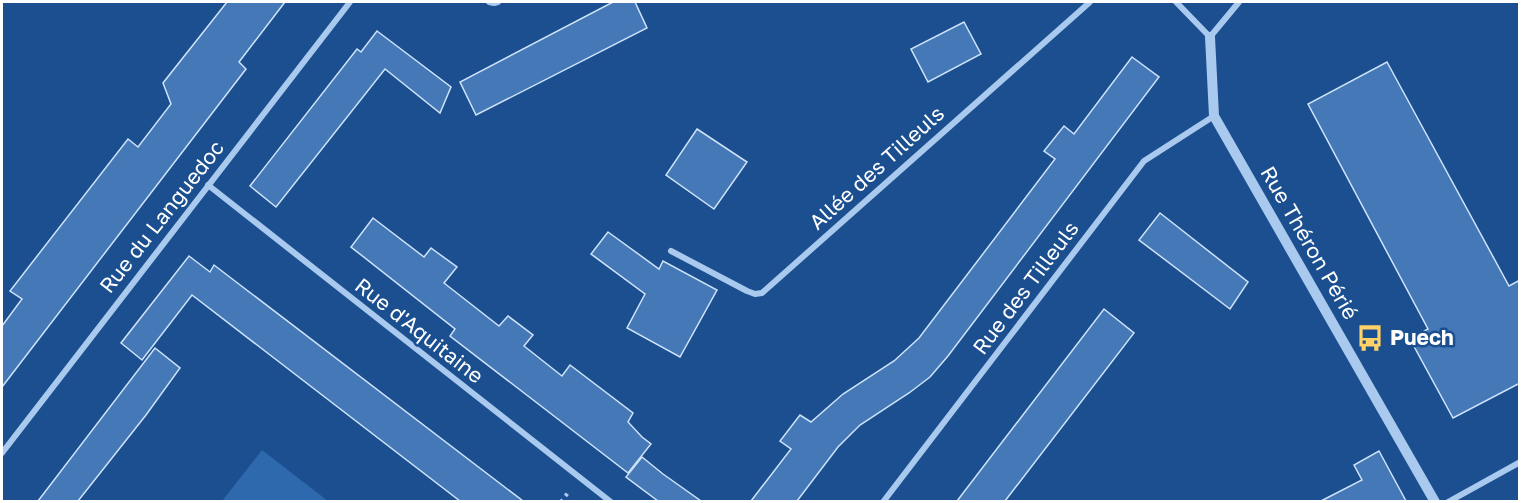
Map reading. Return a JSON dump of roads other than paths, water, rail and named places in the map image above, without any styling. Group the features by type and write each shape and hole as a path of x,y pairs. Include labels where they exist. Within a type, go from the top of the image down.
{"street":[{"name":"Rue du Languedoc","path":"2,453 350,2"},
{"path":"489,2 498,2"},
{"name":"Allée des Tilleuls","path":"671,251 747,291 755,294 762,293 1090,2"},
{"path":"1176,2 1210,37 1239,2"},
{"name":"Rue Théron Périé","path":"1210,37 1214,116 1435,501"},
{"name":"Rue des Tilleuls","path":"883,501 1144,161 1214,116"},
{"name":"Rue d'Aquitaine","path":"208,185 611,501"},
{"path":"1448,501 1520,462"}],"place":[{"name":"Puech","path":"1370,338"}]}
